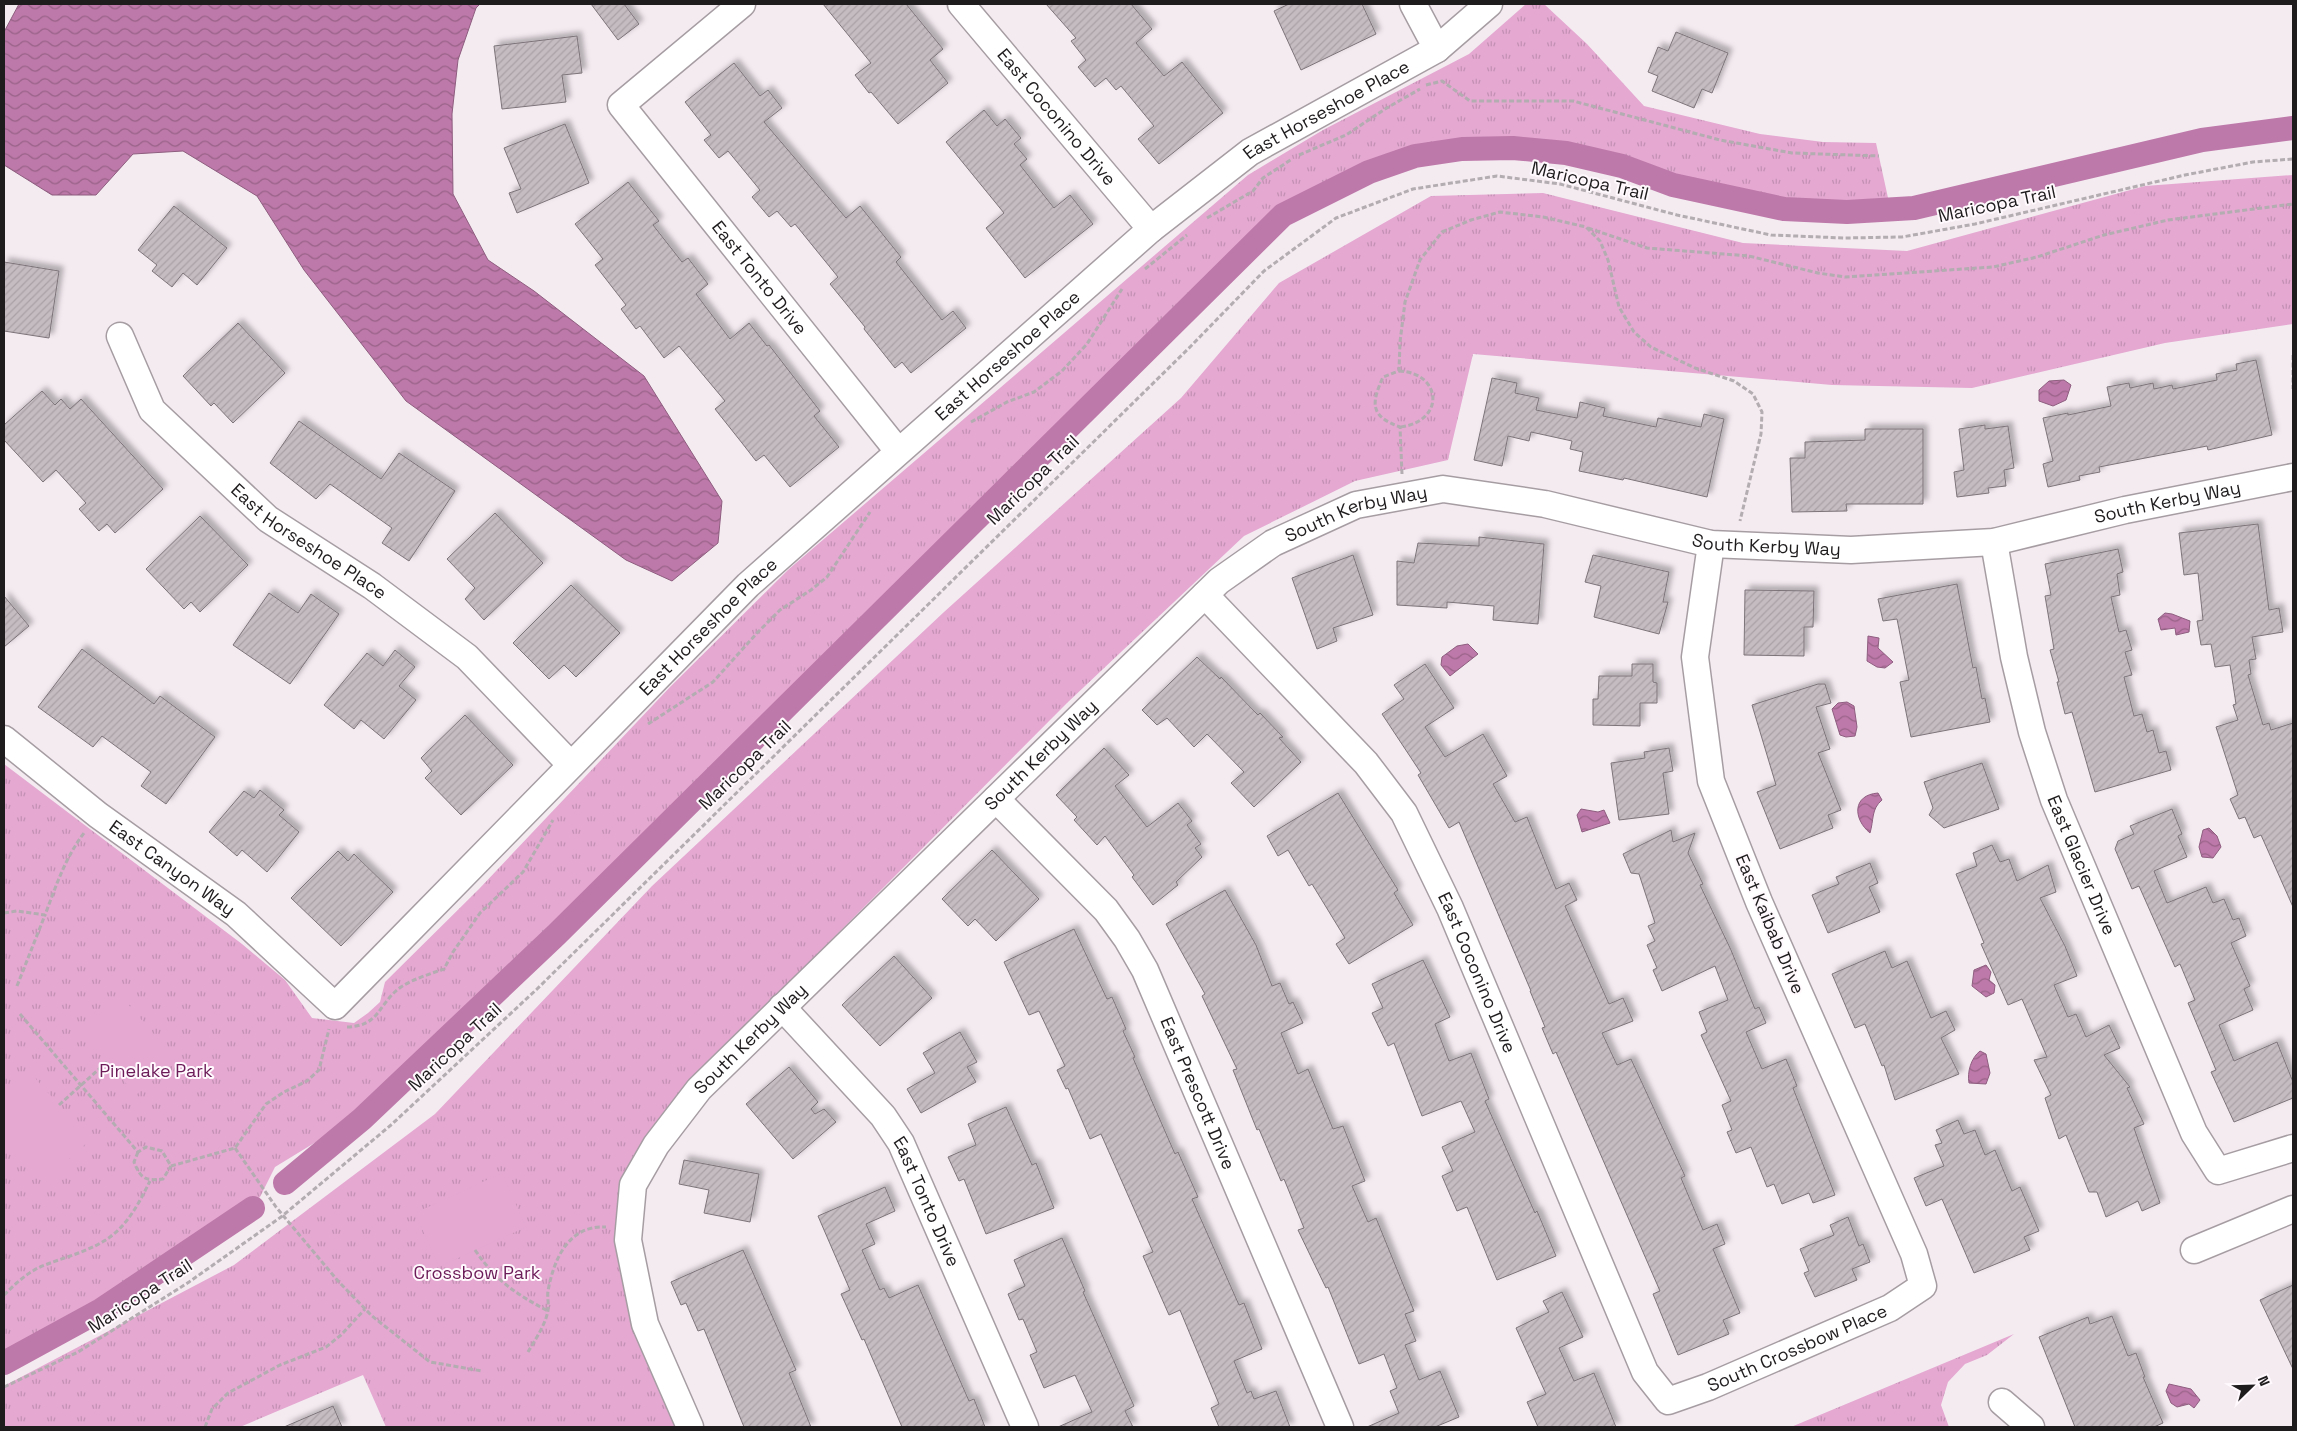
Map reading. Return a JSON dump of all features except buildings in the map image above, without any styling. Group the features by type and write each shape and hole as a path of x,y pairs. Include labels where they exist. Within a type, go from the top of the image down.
{"street":[{"name":"East Tonto Drive","path":"742,4 620,105 898,451"},
{"name":"East Coconino Drive","path":"961,4 1151,229"},
{"path":"1412,4 1437,49"},
{"name":"East Horseshoe Place","path":"337,1022 571,765 748,585 898,451 1151,229 1250,152 1437,49 1489,4"},
{"name":"East Horseshoe Place","path":"120,336 152,410 268,519 372,586 467,657 571,765"},
{"name":"South Kerby Way","path":"690,1427 646,1324 628,1240 634,1185 656,1145 700,1089 782,1007 1219,581 1273,543 1356,505 1443,489 1545,504 1723,544 1850,550 1994,542 2125,510 2293,477"},
{"name":"East Glacier Drive","path":"1994,542 2019,676 2032,732 2054,800 2194,1133 2218,1171 2293,1148"},
{"name":"East Kaibab Drive","path":"1723,544 1695,657 1711,781 1759,902 1914,1254 1923,1286"},
{"name":"East Coconino Drive","path":"1205,595 1366,764 1404,814 1450,908 1645,1372 1668,1401"},
{"name":"East Canyon Way","path":"4,739 98,815 236,914 337,1022"},
{"name":"East Prescott Drive","path":"996,799 1106,910 1127,939 1145,970 1340,1427"},
{"name":"East Tonto Drive","path":"782,1007 883,1116 901,1143 1025,1427"},
{"path":"2194,1250 2293,1209"},
{"name":"South Crossbow Place","path":"1668,1401 1708,1387 1890,1308 1923,1286"},
{"path":"2002,1402 2031,1427"}],"path":[{"path":"1203,221 1253,190 1263,178 1299,155 1346,135 1427,84 1442,81 1470,101 1573,101 1720,140 1792,154 1879,156"},
{"name":"Maricopa Trail","path":"4,1387 78,1352 189,1282 283,1215 391,1125 537,989 1191,346 1264,271 1336,218 1413,189 1496,176 1560,184 1677,215 1771,235 1844,238 1902,237 1975,224 2185,175 2252,162 2293,159"},
{"path":"1399,371 1400,342 1406,302 1420,260 1442,232 1471,220 1500,212 1543,216 1586,227 1647,248 1749,256 1818,273 1846,277 1994,267 2037,257 2104,235 2168,220 2293,204"},
{"path":"1586,227 1600,241 1608,260 1619,307 1634,332 1660,351 1695,368 1734,381 1753,394 1762,412 1761,434 1723,544"},
{"path":"1144,271 1188,234"},
{"path":"964,428 1007,402 1034,392 1062,371 1087,344 1121,290 1128,283"},
{"path":"2293,355 2293,389"},
{"path":"1399,371 1413,372 1427,380 1432,394 1431,409 1424,420 1414,426 1400,427 1383,421 1376,408 1375,394 1384,377 1399,371"},
{"path":"1400,427 1402,497"},
{"path":"645,726 714,682 756,632 780,610 827,577 873,506"},
{"path":"171,1166 162,1151 146,1147 138,1152 134,1162 139,1174 150,1181 163,1179 171,1166 235,1148 266,1104 284,1092 307,1081 319,1070 337,1022 353,1027 374,1019 390,996 402,986 444,969 452,952 480,913 523,872 556,814"},
{"path":"17,986 73,847 98,815"},
{"path":"4,913 18,911 45,915"},
{"path":"20,1014 138,1152"},
{"path":"59,1105 108,1062"},
{"path":"235,1148 283,1215 365,1309 430,1362 482,1371"},
{"path":"4,1295 14,1284 39,1267 68,1258 112,1236 138,1204 150,1181"},
{"path":"528,1352 548,1311 548,1292 556,1260 573,1236 593,1226 630,1228"},
{"path":"475,1250 488,1269 504,1285 548,1311"},
{"path":"205,1427 212,1409 228,1393 280,1365 326,1348 365,1309"}],"green space":[{"name":"Pinelake Park","path":"1526,4 1544,4 1587,44 1644,106 1760,134 1823,142 1876,143 1890,207 1836,209 1785,205 1701,186 1603,156 1556,148 1510,144 1437,148 1403,155 1327,187 1286,211 1225,266 501,979 352,1120 275,1167 260,1197 215,1228 86,1312 4,1357 4,764 242,944 285,980 312,1018 354,1023 380,1002 385,982 479,889 671,686 789,569 1248,175 1323,130 1469,54"},
{"name":"Crossbow Park","path":"2293,175 2293,324 2165,343 1972,388 1832,385 1473,354 1448,460 1355,481 1244,536 1067,703 714,1058 623,1180 678,1427 386,1427 363,1375 240,1427 4,1427 4,1386 234,1265 435,1114 652,886 944,612 1181,398 1279,283 1431,196 1543,193 1743,243 1907,251 2145,186"},
{"path":"121,996 176,1060 136,1095 81,1031"},
{"path":"28,1070 90,1140 45,1181 4,1136 4,1092"},
{"path":"502,1173 526,1227 439,1267 415,1213"},
{"path":"2014,1334 1987,1355 1965,1364 1948,1382 1941,1405 1949,1427 1791,1427"}],"water":[{"path":"19,4 480,4 476,8 458,60 452,114 453,194 488,260 534,291 644,376 722,501 718,543 672,581 626,560 406,401 304,270 257,196 183,151 133,154 96,195 52,195 4,165 4,32"},
{"path":"2064,380 2071,385 2066,400 2053,406 2039,401 2039,390 2049,381"},
{"path":"2165,613 2190,621 2189,632 2176,635 2175,628 2161,630 2158,619"},
{"path":"1868,636 1879,638 1878,648 1893,662 1885,668 1877,667 1867,661"},
{"path":"1468,644 1478,654 1450,676 1441,665 1442,657 1457,646"},
{"path":"1847,702 1854,706 1857,727 1855,736 1846,737 1840,735 1832,709 1838,703"},
{"path":"1878,793 1882,800 1874,811 1870,833 1860,821 1858,808 1863,798"},
{"path":"1581,809 1598,812 1604,810 1610,823 1582,832 1577,815"},
{"path":"2209,828 2217,836 2221,847 2213,858 2202,857 2199,847 2203,830"},
{"path":"1986,965 1991,972 1989,980 1995,985 1994,993 1986,997 1972,986 1974,970"},
{"path":"1980,1051 1986,1054 1990,1073 1986,1084 1969,1083 1970,1066 1974,1057"},
{"path":"2169,1384 2191,1389 2200,1400 2194,1408 2189,1404 2177,1407 2171,1403 2166,1391"}],"waterway":[{"path":"285,1183 362,1119 556,935 1283,215 1369,172 1415,156 1462,149 1513,148 1566,153 1622,166 1673,185 1784,209 1847,212 1914,208 2202,140 2293,128"},
{"path":"4,1363 101,1310 253,1208"}]}
